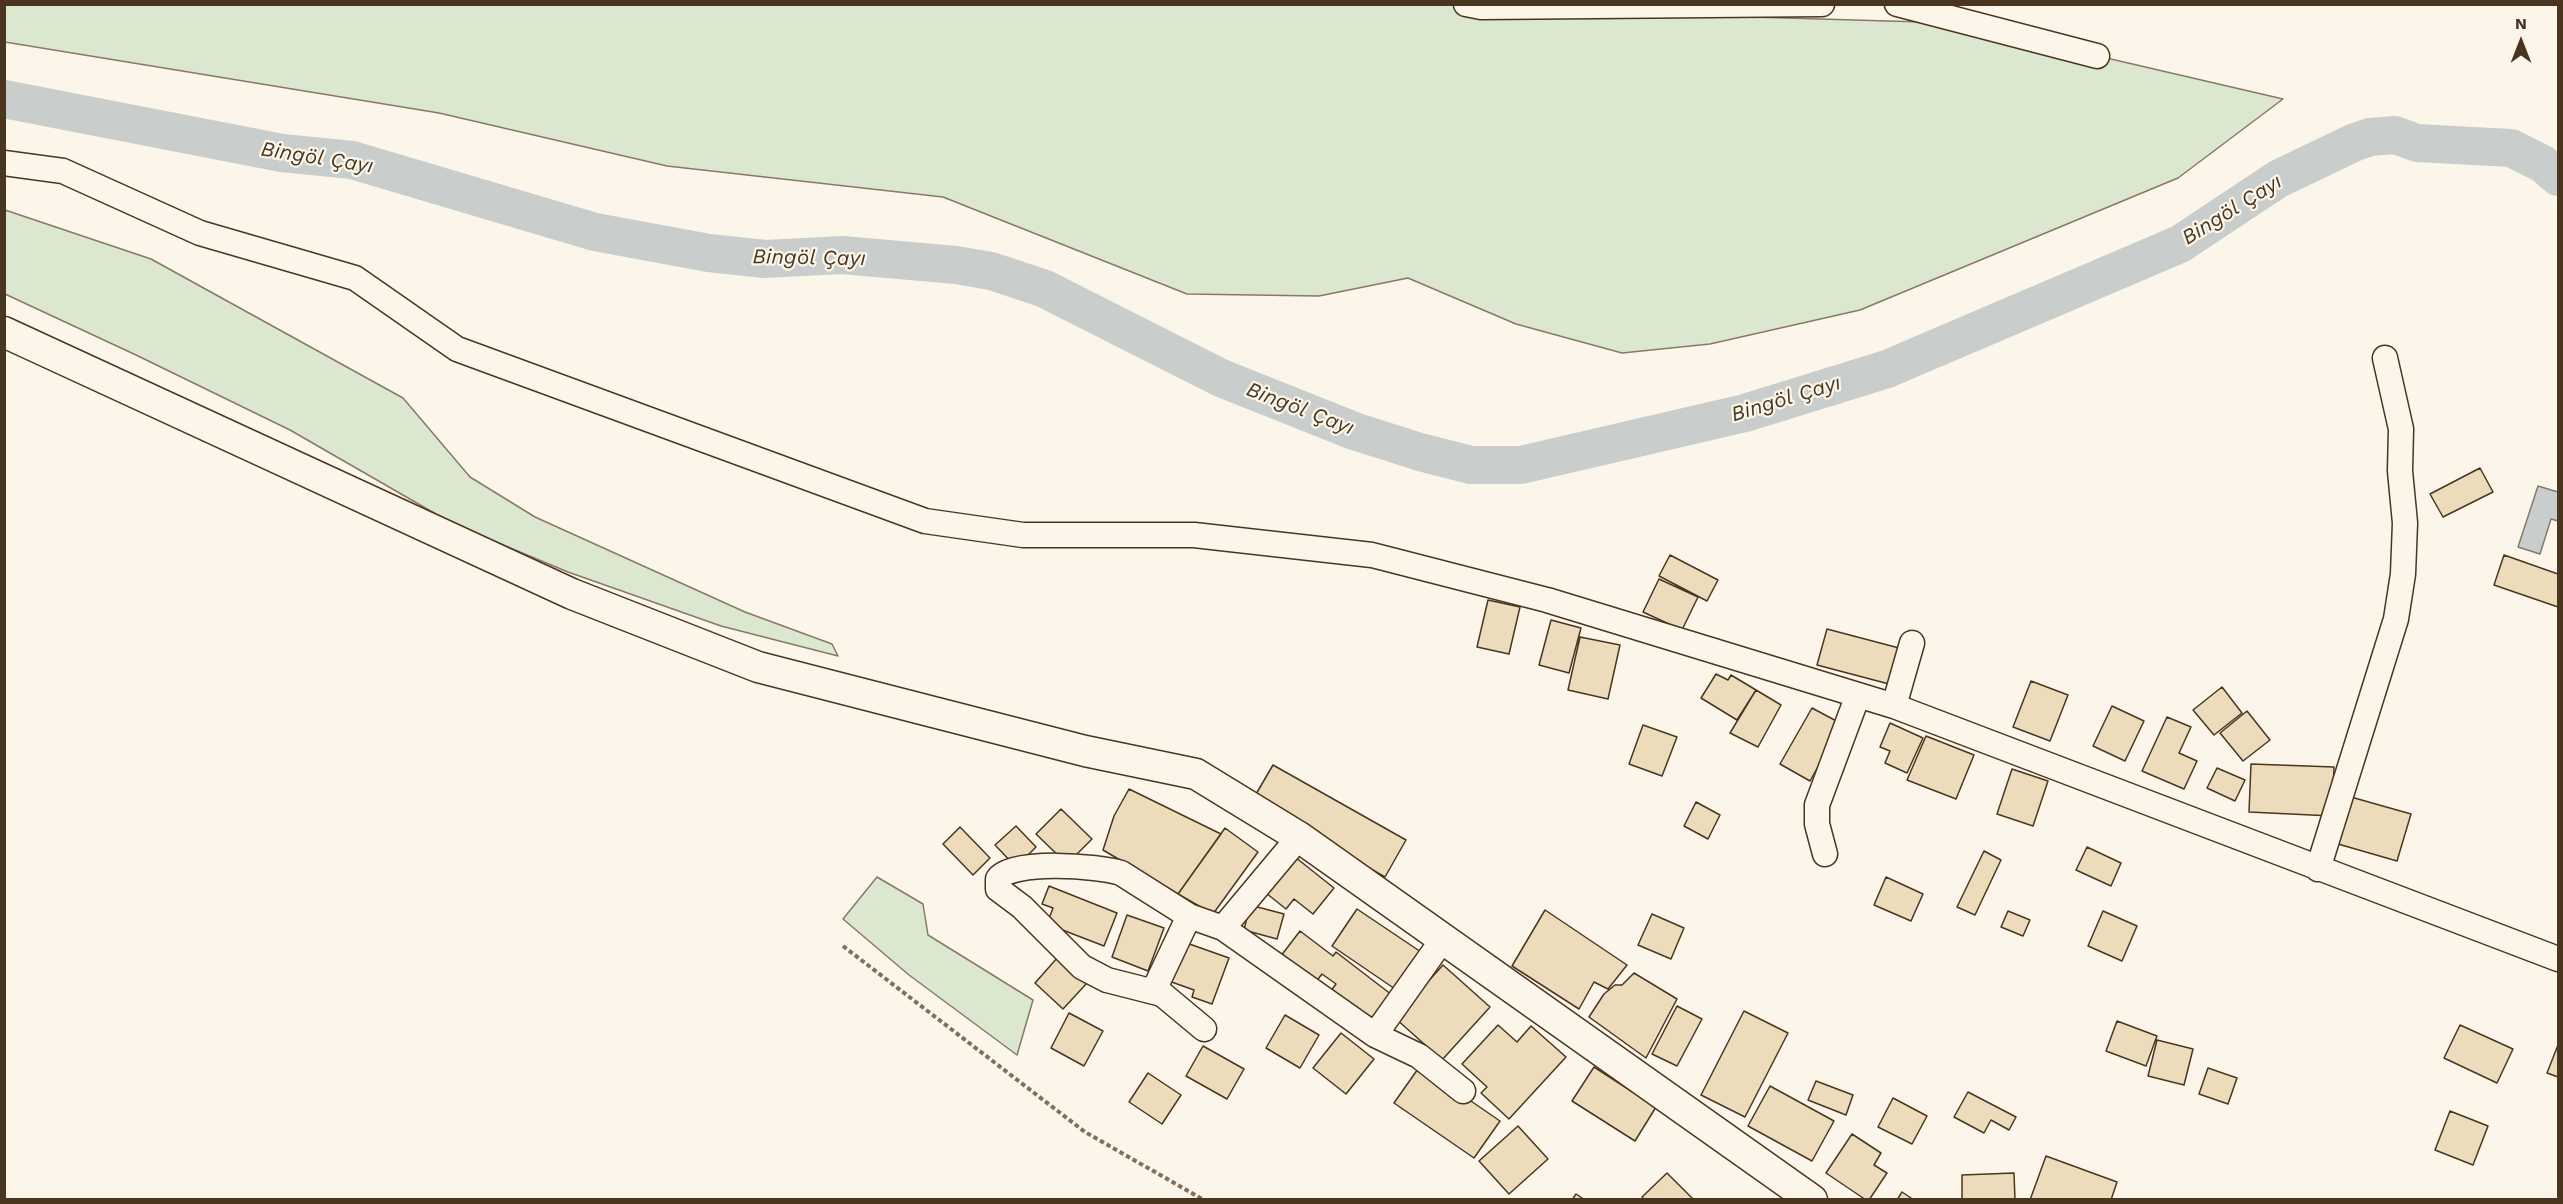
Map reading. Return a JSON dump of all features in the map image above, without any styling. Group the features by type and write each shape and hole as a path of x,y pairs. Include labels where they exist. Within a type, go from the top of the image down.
{"main road":[{"path":"4,332 572,594 758,667 1073,748 1196,774 1299,837 1812,1200"}],"street":[{"path":"1466,4 1481,7 1621,7 1822,4"},
{"path":"1897,4 2097,56"},
{"path":"4,163 63,171 200,233 355,278 457,349 925,521 1023,535 1194,535 1371,555 1547,600 1894,706 2559,959"},
{"path":"2318,869 2396,619 2403,574 2405,523 2400,471 2401,429 2385,358"},
{"path":"1894,706 1912,643"},
{"path":"1825,854 1817,824 1817,805 1858,695"},
{"path":"1223,928 1299,837"},
{"path":"1204,1029 1154,990 1107,980 1082,967 1022,907 998,889 998,879 1005,872 1074,866 1109,869 1121,873 1189,916 1223,928 1375,1035 1419,1056 1463,1091"},
{"path":"1154,990 1189,916"},
{"path":"1375,1035 1443,939"}],"path":[{"path":"843,946 1085,1132 1204,1200"}],"green space":[{"path":"4,5 1520,5 1650,14 1956,23 2283,99 2178,178 1860,310 1710,344 1622,353 1516,324 1408,278 1319,296 1187,294 943,197 667,166 439,113 5,42"},
{"path":"5,210 151,259 403,398 470,477 535,517 745,612 832,644 838,656 721,626 568,572 455,525 290,430 5,294"},
{"path":"877,877 923,904 928,935 1033,1000 1017,1055 909,975 843,919"}],"shaded area":[{"path":"2538,486 2558,492 2558,521 2551,519 2540,554 2518,547"}],"building":[{"path":"2480,468 2493,492 2443,517 2430,494"},
{"path":"1670,555 1718,580 1707,601 1659,576"},
{"path":"2504,555 2558,574 2558,607 2494,585"},
{"path":"1659,579 1698,597 1682,630 1643,612"},
{"path":"1488,600 1520,607 1509,654 1477,647"},
{"path":"1551,620 1581,628 1569,673 1539,665"},
{"path":"1827,629 1899,648 1889,684 1817,665"},
{"path":"1580,637 1620,645 1608,699 1568,690"},
{"path":"1716,674 1728,680 1731,675 1756,690 1737,720 1701,698"},
{"path":"2031,681 2068,695 2050,741 2013,727"},
{"path":"2222,687 2242,713 2214,735 2193,710"},
{"path":"1756,690 1781,705 1758,747 1730,733"},
{"path":"2112,706 2144,721 2125,761 2093,746"},
{"path":"1812,708 1842,724 1810,781 1780,764"},
{"path":"2247,711 2270,740 2243,761 2220,733"},
{"path":"2167,717 2191,727 2179,753 2197,761 2184,789 2142,771"},
{"path":"1890,723 1923,738 1907,773 1885,763 1890,751 1880,747"},
{"path":"1643,725 1677,737 1662,776 1629,764"},
{"path":"1926,736 1974,755 1956,799 1907,780"},
{"path":"2251,764 2334,767 2332,816 2249,812"},
{"path":"1273,765 1406,840 1385,877 1252,801"},
{"path":"2217,768 2245,780 2235,801 2207,788"},
{"path":"2012,769 2048,781 2033,826 1997,814"},
{"path":"1129,789 1221,834 1178,894 1103,850 1114,816"},
{"path":"2351,797 2411,814 2397,861 2338,844"},
{"path":"1696,802 1720,815 1708,839 1684,826"},
{"path":"1061,809 1092,839 1067,864 1036,834"},
{"path":"1016,826 1036,847 1016,867 995,845"},
{"path":"960,827 990,858 973,875 943,844"},
{"path":"1225,828 1258,852 1213,914 1178,894"},
{"path":"2087,847 2121,863 2111,886 2076,870"},
{"path":"1984,851 2001,860 1975,915 1957,907"},
{"path":"1295,857 1334,888 1313,914 1294,899 1286,909 1266,893"},
{"path":"1886,877 1923,894 1911,921 1874,905"},
{"path":"1049,886 1117,913 1104,946 1047,924 1053,908 1042,904"},
{"path":"1250,905 1284,914 1277,939 1244,930"},
{"path":"1357,909 1424,954 1398,991 1332,946"},
{"path":"1545,910 1627,965 1608,989 1594,982 1579,1009 1512,966"},
{"path":"2008,911 2030,920 2023,936 2001,927"},
{"path":"2103,911 2137,926 2122,961 2088,946"},
{"path":"1652,914 1684,928 1671,959 1638,945"},
{"path":"1127,915 1164,928 1148,971 1112,957"},
{"path":"1300,931 1333,956 1336,952 1392,995 1367,1027 1327,996 1336,984 1322,974 1311,988 1277,961"},
{"path":"1181,941 1229,958 1212,1004 1192,997 1194,990 1166,980"},
{"path":"1058,957 1087,983 1063,1009 1035,983"},
{"path":"1443,965 1490,1007 1442,1060 1395,1018"},
{"path":"1634,973 1677,999 1646,1058 1589,1017 1604,994 1615,985 1622,985"},
{"path":"1677,1006 1702,1019 1677,1066 1652,1054"},
{"path":"1744,1011 1788,1033 1745,1117 1701,1095"},
{"path":"1069,1013 1103,1031 1084,1066 1051,1048"},
{"path":"1285,1015 1319,1035 1300,1068 1266,1048"},
{"path":"2117,1021 2157,1036 2146,1066 2106,1051"},
{"path":"1498,1025 1517,1042 1531,1026 1566,1057 1509,1119 1481,1093 1487,1087 1462,1064"},
{"path":"2460,1025 2513,1049 2497,1083 2444,1058"},
{"path":"1341,1033 1374,1059 1346,1094 1313,1068"},
{"path":"2157,1040 2193,1049 2184,1085 2148,1076"},
{"path":"2558,1045 2558,1077 2547,1073"},
{"path":"1203,1046 1244,1069 1227,1099 1186,1076"},
{"path":"1420,1066 1500,1121 1474,1158 1394,1103"},
{"path":"1594,1067 1656,1107 1635,1141 1572,1101"},
{"path":"2208,1068 2237,1078 2228,1104 2199,1094"},
{"path":"1148,1073 1181,1095 1162,1124 1129,1102"},
{"path":"1816,1081 1853,1095 1846,1115 1808,1100"},
{"path":"1770,1086 1834,1121 1812,1161 1748,1126"},
{"path":"1968,1092 2016,1117 2009,1130 1991,1120 1984,1133 1954,1117"},
{"path":"1893,1098 1927,1116 1912,1144 1878,1127"},
{"path":"2450,1111 2488,1126 2473,1165 2435,1150"},
{"path":"1518,1126 1548,1159 1509,1194 1479,1161"},
{"path":"1852,1134 1881,1153 1874,1165 1887,1173 1869,1200 1826,1173"},
{"path":"2046,1156 2117,1182 2111,1200 2030,1200"},
{"path":"1667,1173 1694,1200 1645,1200 1642,1197"},
{"path":"2014,1173 2015,1200 1962,1200 1962,1175"},
{"path":"1902,1192 1914,1200 1897,1200"},
{"path":"1576,1194 1585,1200 1572,1200"}],"waterway":[{"name":"Bingöl Çayı","path":"4,99 282,153 352,160 595,232 709,253 765,259 842,255 956,265 991,271 1045,289 1221,378 1354,431 1471,465 1521,465 1745,413 1887,369 2180,244 2278,179 2370,137 2395,135 2417,143 2511,148 2543,164 2558,177"}]}
